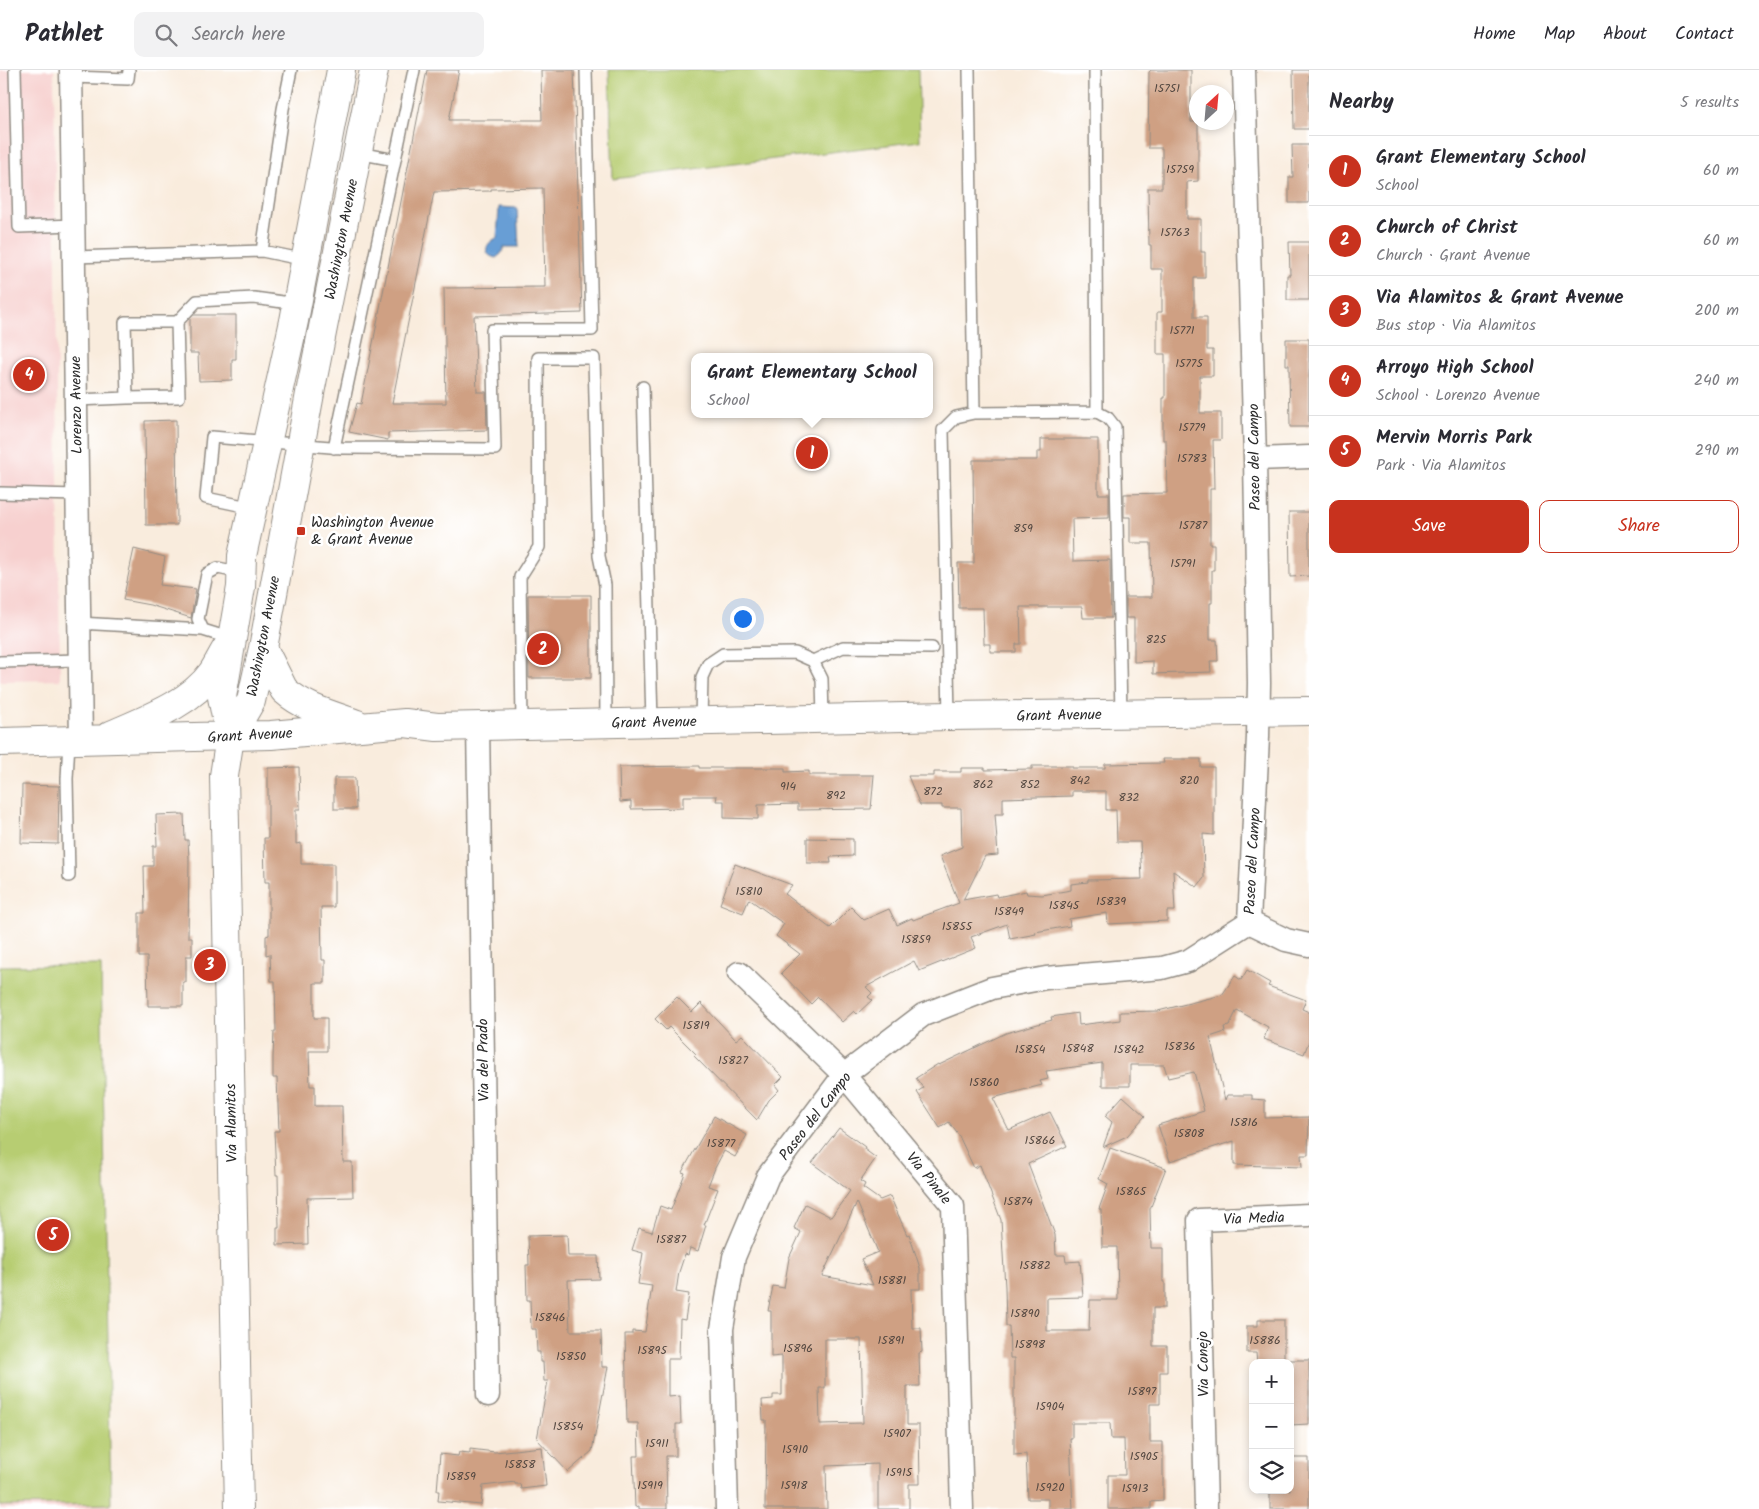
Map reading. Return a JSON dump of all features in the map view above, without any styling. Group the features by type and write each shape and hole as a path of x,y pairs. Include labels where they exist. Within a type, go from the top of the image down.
{"main road":[{"name":"Washington Avenue","path":"230,737 222,701 242,573 242,556 306,260 341,70"},
{"name":"Washington Avenue","path":"230,737 252,701 374,70"},
{"path":"84,741 172,706 194,691 212,673 232,639"},
{"path":"263,648 284,690 288,694 300,702 361,726"},
{"name":"Grant Avenue","path":"0,742 271,735 405,722 437,727 950,716 1309,712"},
{"name":"Via Alamitos","path":"230,737 224,776 239,1509"}],"street":[{"name":"Paseo del Campo","path":"727,1509 722,1328 734,1257 768,1176 844,1075 923,1015 992,988 1046,978 1162,968 1188,961 1249,922 1258,712 1255,459 1244,70"},
{"name":"Lorenzo Avenue","path":"72,74 79,623 84,741"},
{"path":"1255,459 1309,458"},
{"name":"Via del Prado","path":"478,725 488,1395"},
{"path":"1249,922 1286,940 1309,945"},
{"name":"Via Pinale","path":"739,973 844,1075 953,1206 962,1509"},
{"name":"Via Media","path":"1199,1220 1309,1215"},
{"name":"Via Conejo","path":"1199,1220 1206,1509"}],"lane":[{"path":"15,70 19,227 74,225"},
{"path":"72,74 128,79 129,70"},
{"path":"262,251 291,70"},
{"path":"334,448 414,70"},
{"path":"253,508 206,498 212,437 334,448 495,449 492,330 592,330 586,70"},
{"path":"969,70 974,413"},
{"path":"1095,70 1097,412"},
{"path":"358,152 395,160"},
{"path":"74,257 262,251 306,260"},
{"path":"76,400 179,397 177,322 197,301 254,298 297,304"},
{"path":"127,398 125,322 177,322"},
{"path":"522,724 520,577 538,547 538,358 594,358 599,556 605,585 606,723"},
{"path":"643,387 652,722"},
{"path":"950,716 943,430 956,416 974,413 1097,412 1108,418 1116,427 1121,714"},
{"path":"0,493 77,496"},
{"path":"203,630 198,619 207,574 218,568 242,573"},
{"path":"79,623 203,630 232,639"},
{"path":"813,661 843,647 932,648"},
{"path":"701,721 702,677 708,664 723,654 796,653 813,661 822,679 823,719"},
{"path":"0,662 80,660"},
{"path":"69,876 67,779 84,741"}],"shaded area":[{"path":"0,70 54,70 60,680 0,681"},
{"path":"111,1504 111,1509 0,1509 0,1506"}],"green space":[{"path":"609,70 918,70 920,141 613,179"},
{"path":"101,965 111,1504 0,1506 0,966"}],"water":[{"path":"499,207 517,208 519,247 504,247 501,254 496,258 488,254 487,248 490,242 497,238"}],"building":[{"path":"427,70 459,70 449,120 542,120 541,70 574,70 582,313 474,316 477,392 486,392 487,430 388,433 388,440 349,432 357,403 361,404","holes":["543,188 545,287 444,288 446,403 392,403 434,192"]},
{"path":"1151,70 1191,70 1189,130 1198,130 1198,181 1187,182 1187,219 1201,219 1201,252 1205,252 1205,278 1194,278 1194,317 1207,317 1207,350 1213,350 1213,376 1200,376 1200,413 1221,413 1221,440 1213,440 1214,489 1210,489 1210,544 1214,544 1214,570 1212,570 1212,603 1210,603 1210,640 1217,640 1218,661 1210,661 1211,672 1153,674 1153,661 1134,662 1134,618 1126,618 1126,597 1152,597 1151,543 1130,543 1130,517 1124,517 1124,494 1167,493 1166,440 1163,440 1165,354 1157,354 1157,312 1162,312 1162,269 1151,269 1148,188 1162,188 1162,148 1148,148 1149,72"},
{"path":"1293,70 1309,70 1309,129 1294,129"},
{"path":"1292,145 1309,145 1309,203 1289,203 1289,177 1293,177"},
{"path":"1289,242 1309,242 1309,300 1287,300 1287,275 1290,275"},
{"path":"194,315 236,315 236,359 232,359 232,380 199,381 198,353 190,353 190,319"},
{"path":"1286,339 1309,339 1309,427 1290,427 1289,365 1286,365"},
{"path":"176,420 177,525 146,525 145,421"},
{"path":"1041,439 1098,439 1098,494 1109,494 1109,518 1072,519 1073,561 1110,560 1111,618 1083,618 1082,607 1020,607 1021,644 1016,644 1016,652 990,652 990,644 984,644 983,608 959,608 958,563 974,563 973,460 1037,460 1037,452 1041,452"},
{"path":"1289,512 1309,512 1309,576 1290,577"},
{"path":"134,549 165,557 160,585 196,589 191,618 150,605 123,600"},
{"path":"528,595 591,595 591,678 529,678"},
{"path":"1163,759 1201,759 1201,767 1214,767 1214,835 1203,834 1204,878 1197,887 1173,871 1175,911 1167,911 1167,921 1108,924 1107,913 1069,919 1070,926 1035,932 1036,934 1010,939 1007,924 971,937 976,948 919,971 914,961 866,987 872,993 868,997 872,1000 857,1014 854,1011 842,1022 818,997 811,1004 781,973 800,954 776,936 784,924 749,899 743,913 720,904 735,864 792,885 785,894 830,928 851,907 864,920 889,909 897,925 912,918 913,920 959,903 940,856 962,847 961,808 942,808 942,805 920,805 908,776 934,776 934,772 961,772 961,768 985,768 985,770 1032,769 1032,766 1072,766 1072,768 1105,768 1105,764 1164,763","holes":["1072,791 1106,791 1106,810 1116,810 1117,842 1140,842 1142,879 1088,880 1088,882 1071,884 1071,890 1042,895 1027,894 1026,891 997,897 996,894 963,900 985,856 998,855 995,814 1003,814 1003,798 1072,796"]},
{"path":"699,766 699,768 785,768 785,772 809,771 809,775 874,775 871,809 798,810 798,804 758,805 758,819 724,818 724,801 716,801 717,796 683,796 683,808 631,809 631,801 620,802 619,767"},
{"path":"299,767 300,809 296,809 296,844 301,843 301,864 334,864 334,907 321,907 322,960 325,960 325,983 314,983 314,1018 327,1018 327,1051 309,1051 310,1086 315,1086 315,1106 342,1106 343,1162 352,1162 353,1197 307,1198 308,1244 277,1245 277,1228 279,1228 278,1175 276,1175 274,1131 279,1131 277,1078 273,1078 274,1032 276,1032 275,981 271,981 270,954 266,955 266,936 269,935 269,882 265,882 264,838 268,838 268,768"},
{"path":"334,778 355,778 356,809 334,809"},
{"path":"22,785 59,786 58,844 21,843"},
{"path":"184,814 185,840 188,840 189,859 188,937 192,937 192,956 186,956 186,982 183,982 183,1006 148,1006 147,957 139,957 139,913 145,913 144,866 153,866 153,846 157,846 156,815"},
{"path":"807,838 853,839 853,856 830,857 831,863 807,863"},
{"path":"1247,970 1270,983 1268,986 1306,1000 1302,1009 1309,1012 1309,1041 1304,1054 1264,1039 1268,1027 1237,1010 1229,1026 1224,1027 1225,1032 1210,1037 1225,1100 1227,1095 1252,1095 1252,1099 1265,1100 1265,1118 1309,1117 1308,1155 1301,1155 1302,1167 1234,1165 1234,1141 1170,1161 1158,1125 1204,1111 1194,1072 1168,1078 1164,1065 1130,1065 1130,1086 1102,1086 1102,1063 1046,1071 1048,1079 1040,1081 1042,1085 993,1098 1009,1130 1050,1112 1067,1146 1028,1164 1055,1235 1056,1255 1065,1255 1066,1262 1080,1261 1083,1297 1047,1298 1047,1331 1089,1331 1090,1300 1118,1300 1117,1247 1102,1247 1101,1210 1099,1209 1108,1184 1099,1179 1110,1148 1166,1168 1150,1209 1151,1248 1163,1248 1163,1282 1165,1282 1165,1308 1153,1308 1153,1346 1167,1346 1167,1372 1160,1372 1160,1404 1150,1404 1150,1442 1163,1442 1163,1501 1151,1502 1151,1509 1108,1509 1108,1475 1125,1475 1124,1439 1111,1439 1110,1423 1072,1423 1072,1438 1070,1438 1073,1509 1048,1509 1048,1499 1028,1499 1026,1454 1014,1455 1014,1358 1010,1358 1009,1326 1006,1326 1001,1220 980,1165 974,1168 959,1136 949,1122 940,1128 917,1092 923,1088 916,1078 938,1064 1006,1033 1052,1020 1051,1017 1078,1013 1079,1025 1120,1020 1120,1012 1158,1011 1222,995 1235,976 1241,980"},
{"path":"677,997 692,1012 701,1003 736,1040 742,1035 783,1077 775,1085 779,1090 769,1100 757,1120 694,1056 696,1054 669,1027 666,1030 655,1019"},
{"path":"1123,1096 1145,1116 1127,1136 1103,1147 1112,1122 1105,1116"},
{"path":"714,1116 747,1135 735,1157 724,1151 715,1168 708,1186 718,1189 704,1225 706,1225 698,1251 690,1248 688,1255 685,1254 679,1272 676,1292 689,1294 685,1320 680,1319 679,1359 668,1359 668,1397 680,1396 681,1424 676,1424 676,1456 666,1456 667,1509 639,1509 639,1506 635,1507 633,1456 639,1456 638,1423 627,1423 625,1334 632,1334 632,1331 645,1332 652,1286 638,1284 643,1253 632,1250 639,1228 652,1232 660,1206 671,1210 685,1173 682,1172"},
{"path":"839,1128 865,1147 864,1149 876,1158 860,1181 865,1184 863,1188 880,1200 890,1196 907,1235 909,1234 920,1268 920,1289 911,1289 912,1328 921,1328 922,1352 919,1353 920,1386 907,1386 907,1425 919,1425 920,1484 909,1484 909,1509 878,1509 878,1464 826,1466 827,1509 765,1509 766,1420 763,1420 762,1400 773,1399 773,1395 782,1395 782,1356 771,1357 771,1311 768,1311 773,1286 784,1288 789,1258 801,1232 794,1228 805,1204 831,1217 850,1191 812,1163","holes":["857,1202 878,1252 861,1259 873,1285 822,1276","825,1339 861,1339 863,1423 820,1424 819,1388 825,1388"]},
{"path":"567,1235 568,1256 598,1256 599,1279 568,1280 570,1331 601,1331 602,1367 608,1367 592,1451 568,1472 537,1439 548,1381 544,1381 543,1362 540,1362 540,1352 537,1352 536,1329 531,1329 530,1300 527,1300 526,1265 529,1265 528,1236"},
{"path":"1258,1320 1284,1320 1284,1359 1257,1359 1256,1353 1247,1353 1247,1326 1258,1326"},
{"path":"1294,1360 1309,1360 1309,1424 1294,1425"},
{"path":"542,1447 546,1486 521,1489 520,1484 515,1484 515,1482 483,1486 481,1505 438,1501 440,1454 458,1456 459,1452 470,1453 470,1449 495,1452"},
{"path":"1294,1458 1309,1458 1309,1509 1270,1509 1270,1494 1294,1494"}],"place":[{"name":"Arroyo High School","path":"29,375"},
{"name":"Grant Elementary School","path":"812,453"},
{"name":"Washington Avenue & Grant Avenue","path":"301,531"},
{"name":"Church of Christ","path":"543,649"},
{"name":"Via Alamitos & Grant Avenue","path":"210,965"},
{"name":"Mervin Morris Park","path":"53,1235"}]}
